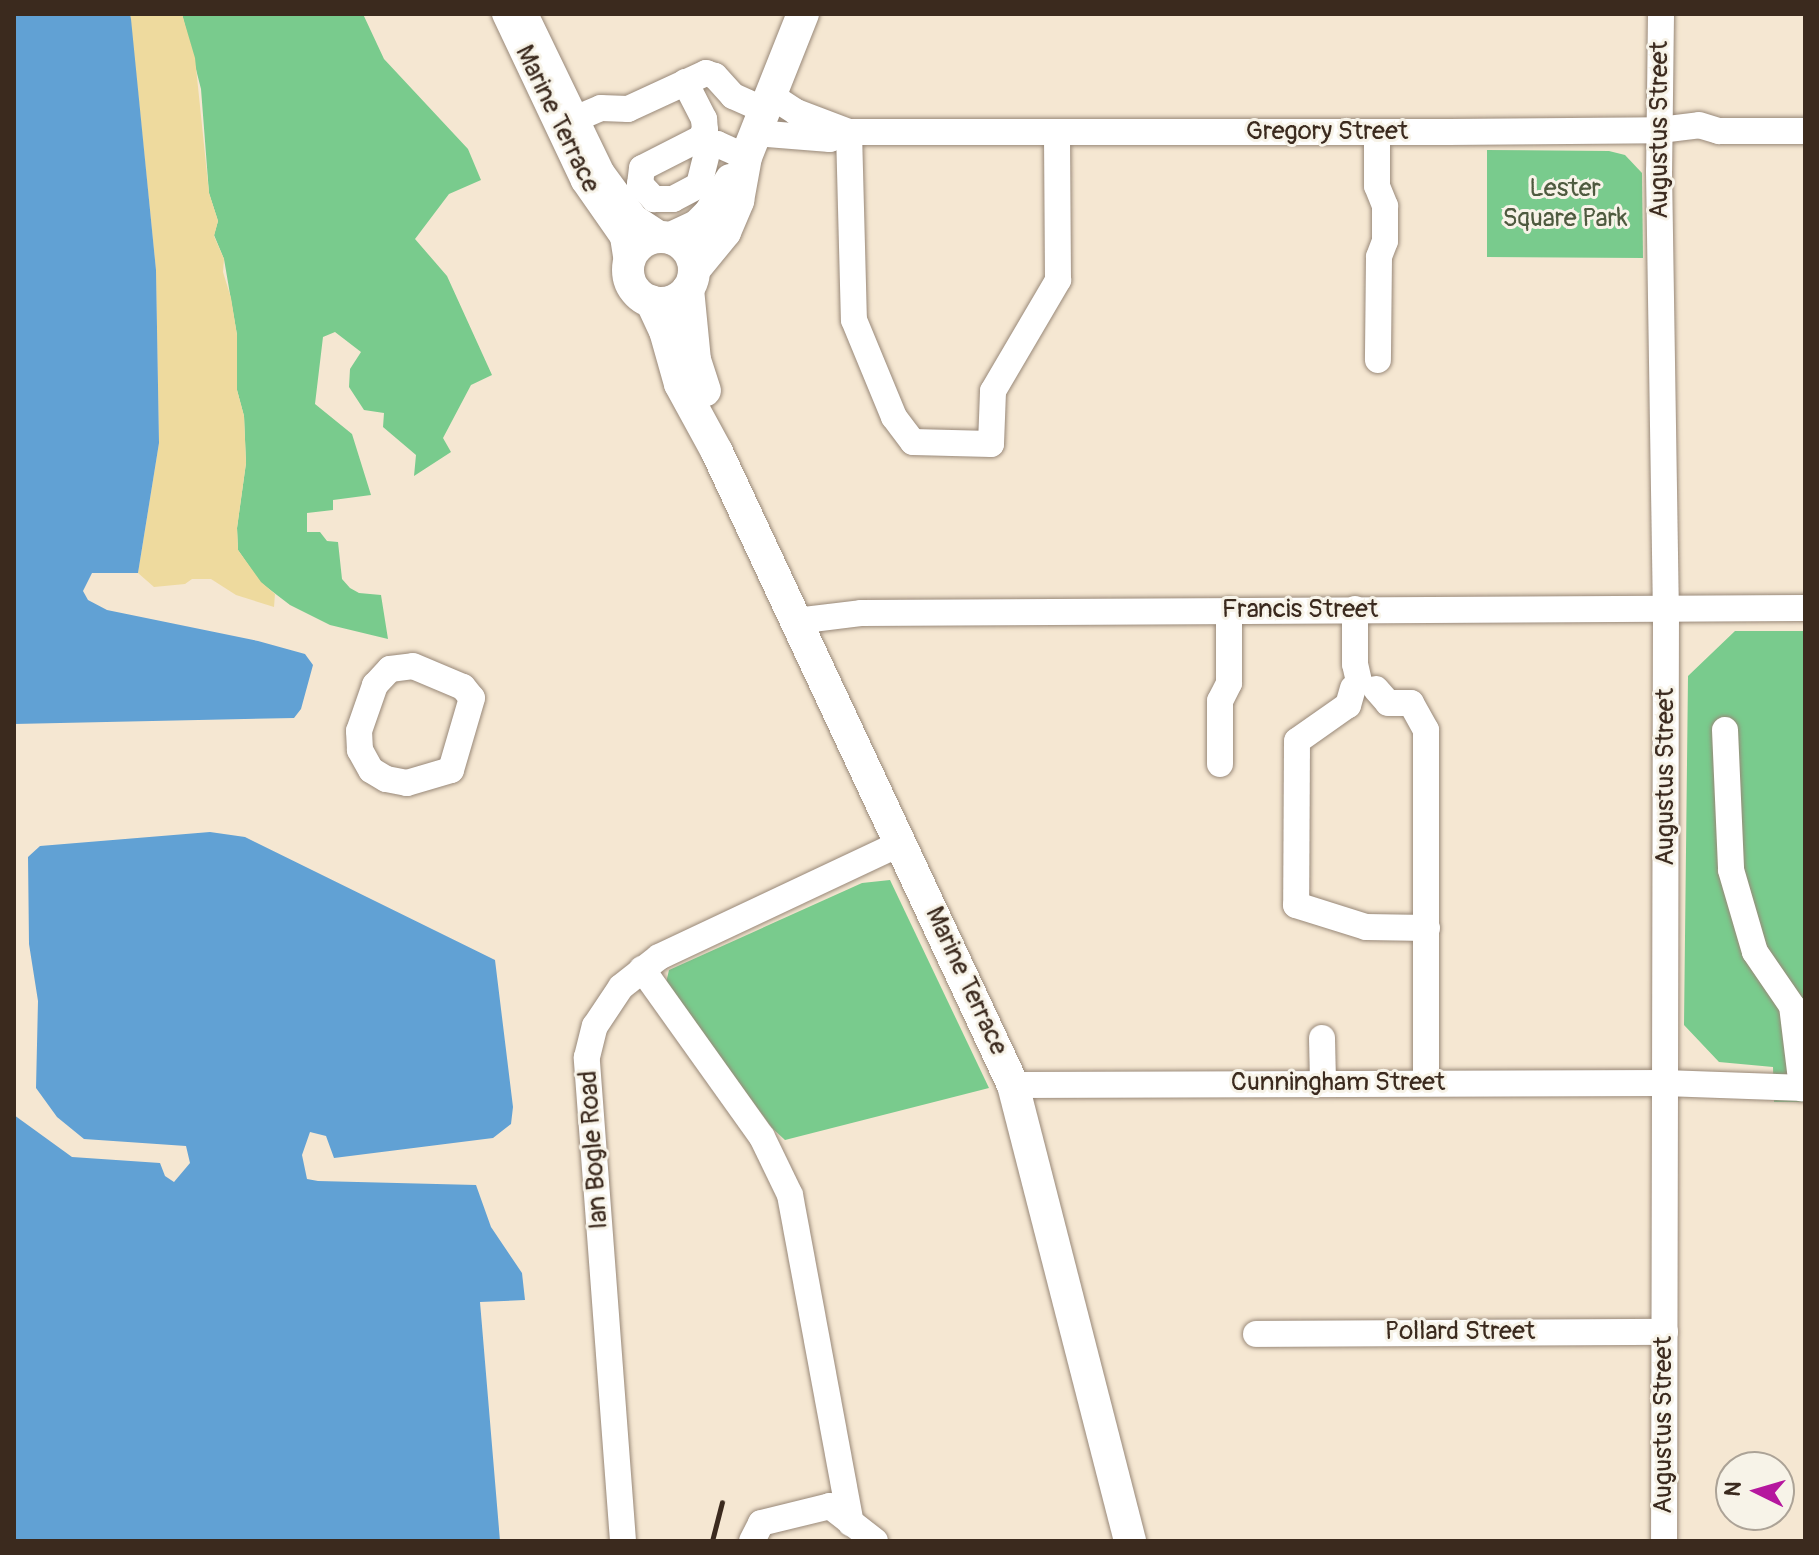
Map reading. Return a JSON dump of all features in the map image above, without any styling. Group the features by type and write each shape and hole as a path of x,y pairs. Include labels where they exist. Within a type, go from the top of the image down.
{"main road":[{"path":"759,124 710,213 697,226 645,241 637,247 628,267 633,288 651,301 671,301 691,280 725,232 738,201 759,124 803,14"},
{"path":"667,237 690,254 691,280"},
{"name":"Marine Terrace","path":"691,280 695,360 713,415 717,452"},
{"name":"Marine Terrace","path":"651,301 665,331 680,384 717,452 1013,1085 1130,1541"}],"street":[{"name":"Marine Terrace","path":"505,14 584,181 623,237 628,267"},
{"name":"Marine Terrace","path":"525,14 602,173 635,218 667,237"},
{"name":"Augustus Street","path":"1661,14 1666,608 1664,1541"},
{"path":"575,119 601,108 628,109 685,82 706,73 715,76 759,124 708,148 699,185 673,199 654,199 640,184 642,168 693,142 705,130 704,119 685,82"},
{"name":"Gregory Street","path":"759,124 796,112 849,132"},
{"name":"Gregory Street","path":"759,124 830,139 849,132 1660,130 1699,125 1719,131 1805,131"},
{"path":"849,132 854,320 894,417 913,442 991,444 993,391 1031,331 1038,308 1058,280 1057,132"},
{"path":"1377,132 1377,186 1385,206 1385,241 1368,294 1378,360"},
{"name":"Francis Street","path":"796,621 861,613 1805,608"},
{"path":"1355,609 1355,664 1363,686 1388,703 1411,703 1426,730 1426,1082"},
{"path":"1220,764 1220,701 1229,683 1229,610"},
{"path":"413,666 463,687 472,698 451,770 407,783 386,779 371,770 360,750 359,731 375,685 390,669 413,666"},
{"path":"1363,686 1348,705 1297,741 1296,905 1366,927 1427,928"},
{"path":"1725,730 1731,870 1755,952 1792,1006 1804,1088"},
{"name":"Ian Bogle Road","path":"623,1541 587,1057 595,1026 621,987 642,969 672,951 901,843"},
{"path":"642,969 762,1137 790,1195 851,1523"},
{"path":"1322,1038 1323,1083"},
{"name":"Cunningham Street","path":"1013,1085 1426,1082 1664,1083 1804,1088"},
{"name":"Pollard Street","path":"1256,1334 1665,1332"},
{"path":"752,1541 761,1523 830,1506 875,1541"}],"green space":[{"path":"182,14 363,14 384,59 468,149 481,180 449,194 415,239 447,276 492,375 471,385 443,438 451,452 414,476 416,455 383,427 384,413 364,410 349,387 350,369 361,352 335,332 323,337 315,404 352,434 371,495 333,500 333,510 307,513 307,532 320,532 327,541 338,542 342,579 350,588 359,593 381,595 388,639 330,625 290,605 260,582 238,550 237,528 246,463 244,416 237,390 237,335 224,259 214,235 218,221 209,193 201,89"},
{"name":"Lester Square Park","path":"1487,150 1609,151 1625,155 1642,173 1643,258 1487,257"},
{"path":"1735,631 1805,631 1805,1102 1774,1102 1773,1067 1719,1062 1684,1025 1688,676"},
{"path":"890,880 989,1088 785,1140 772,1128 666,983 669,970 862,883"}],"sand":[{"path":"130,14 182,14 195,58 209,193 218,221 214,236 224,259 223,272 237,335 237,390 244,416 246,463 237,528 238,550 261,582 275,594 274,607 236,595 211,579 192,579 185,584 154,587 138,573 159,443 156,270"}],"water":[{"path":"14,14 130,14 131,19 156,270 159,443 138,573 92,573 83,591 88,600 107,610 258,641 305,654 313,665 301,709 294,718 14,724"},
{"path":"210,832 245,837 495,960 513,1107 511,1124 493,1138 334,1158 326,1136 310,1132 302,1155 307,1179 318,1181 476,1185 491,1227 522,1273 525,1300 480,1302 500,1541 14,1541 14,1115 72,1157 160,1163 165,1176 174,1182 190,1163 186,1146 84,1139 57,1117 36,1088 38,1001 29,944 28,857 40,846"}],"railway":[{"path":"712,1541 722,1502"}]}
